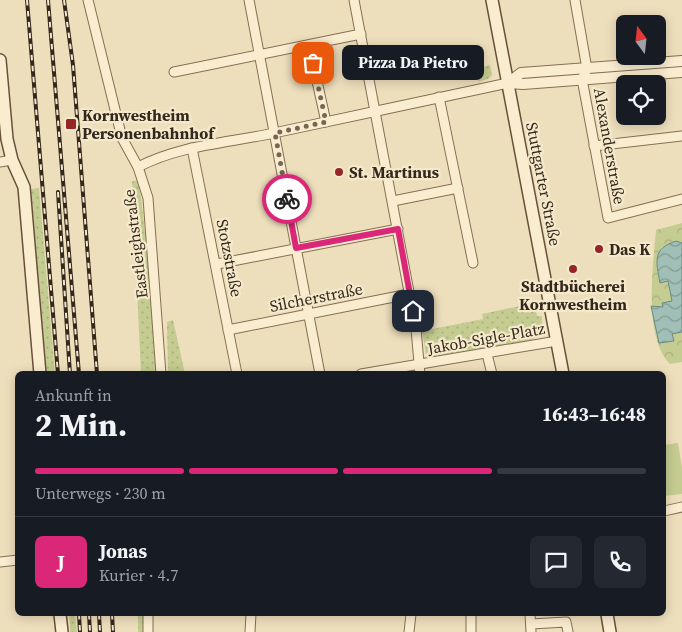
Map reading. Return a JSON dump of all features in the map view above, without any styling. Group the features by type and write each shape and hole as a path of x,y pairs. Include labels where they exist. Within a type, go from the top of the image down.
{"main road":[{"name":"Stuttgarter Straße","path":"492,0 562,371"},
{"path":"0,60 7,139 12,160 24,187 40,371"},
{"path":"60,616 62,632"},
{"path":"607,616 610,632"}],"street":[{"name":"Eastleighstraße","path":"89,0 119,126 128,150 138,168 148,198 151,217 161,371"},
{"path":"249,0 319,371"},
{"path":"354,0 416,329 420,369"},
{"name":"Alexanderstraße","path":"575,0 587,69"},
{"path":"174,72 361,34"},
{"path":"309,45 326,122"},
{"path":"508,83 521,73 682,61"},
{"path":"582,79 587,69"},
{"path":"138,168 164,155 192,148 275,133 508,83 523,84 682,72"},
{"name":"Alexanderstraße","path":"582,79 608,218 682,199"},
{"path":"439,97 473,262"},
{"path":"594,146 682,136"},
{"name":"Stotzstraße","path":"192,148 217,264 236,371"},
{"path":"0,162 12,160"},
{"path":"393,201 458,188"},
{"path":"217,264 398,229"},
{"name":"Silcherstraße","path":"228,330 409,294"},
{"name":"Jakob-Sigle-Platz","path":"396,371 420,369 557,341"},
{"path":"488,354 491,371"},
{"path":"666,511 682,507"},
{"path":"0,562 15,560"},
{"path":"148,616 148,632"},
{"path":"250,632 251,616"},
{"path":"409,632 411,616"},
{"path":"471,616 471,632"},
{"path":"531,628 566,622 568,632"}],"green space":[{"path":"388,54 393,76 375,80 370,58"},
{"path":"490,65 492,75 488,79 478,82 476,68"},
{"path":"139,180 155,322 156,371 141,371 132,181"},
{"path":"39,188 55,371 47,371 31,189"},
{"path":"682,223 682,362 670,364 662,352 656,337 653,319 653,262 656,230"},
{"path":"534,303 537,316 542,316 542,320 539,332 532,340 433,359 426,354 422,331 483,319 482,314"},
{"path":"173,320 184,371 168,371 167,322"},
{"path":"678,443 682,468 682,494 666,496 666,445"},
{"path":"69,616 75,616 77,632 70,632"},
{"path":"138,616 145,616 145,632 138,632"}],"water":[{"path":"676,241 682,243 682,332 672,334 674,341 659,343 651,306 663,307 662,303 672,301 668,281 660,283 657,262 659,252 668,244"}],"railway":[{"path":"27,0 58,371"},
{"path":"48,0 79,371"},
{"path":"64,0 73,65 97,371"},
{"path":"58,192 70,371"},
{"path":"79,616 80,632"},
{"path":"89,616 90,632"},
{"path":"99,616 100,632"},
{"path":"112,616 113,632"}],"way so far":[{"path":"287,199 275,133 326,122 313,63"}],"place":[{"name":"Pizza Da Pietro","path":"313,63"},
{"name":"Kornwestheim Personenbahnhof","path":"71,124"},
{"name":"St. Martinus","path":"339,172"},
{"name":"Das K","path":"599,249"},
{"name":"Stadtbücherei Kornwestheim","path":"573,269"}],"route":[{"path":"287,199 296,248 398,229 413,311"}]}
